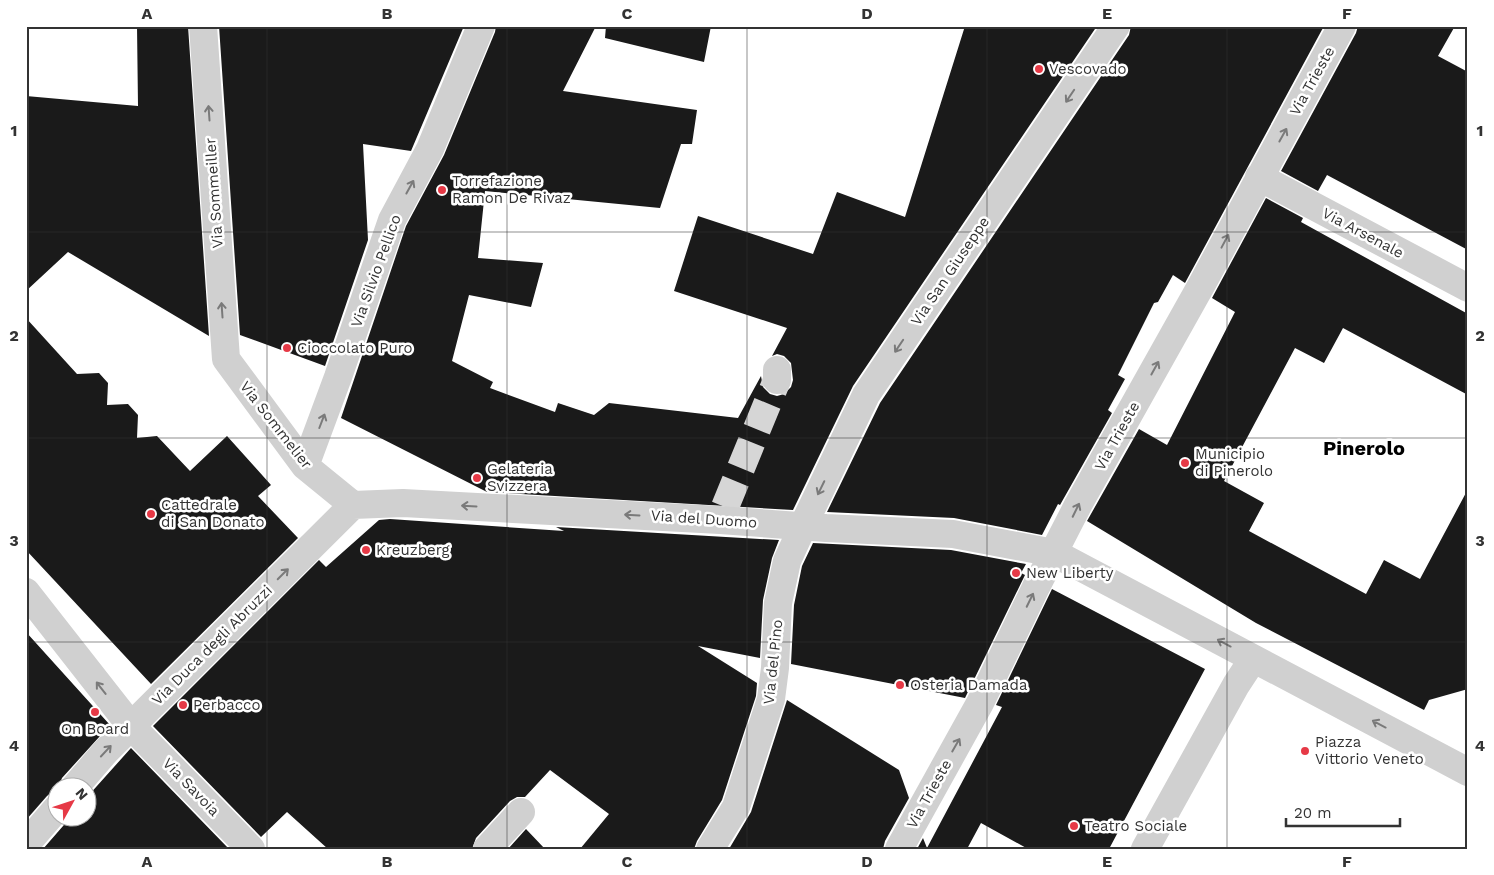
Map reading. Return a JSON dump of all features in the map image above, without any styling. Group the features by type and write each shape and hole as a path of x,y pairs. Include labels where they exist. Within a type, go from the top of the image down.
{"street":[{"name":"Via Sommeiller","path":"203,26 226,359"},
{"name":"Via Silvio Pellico","path":"305,466 392,220 430,149 482,26"},
{"name":"Via San Giuseppe","path":"802,526 866,395 1116,26"},
{"name":"Via Trieste","path":"899,849 980,703 1036,586 1078,505 1202,284 1342,26"},
{"name":"Via Arsenale","path":"1259,178 1468,288"},
{"name":"Via Sommelier","path":"226,359 305,466 352,505"},
{"name":"Via del Duomo","path":"352,505 403,503 722,513 802,526 953,534 1054,553"},
{"name":"Via Duca degli Abruzzi","path":"83,778 106,751 352,505"},
{"name":"Via del Pino","path":"710,849 736,806 772,699 778,603 787,561 802,526"},
{"path":"1054,553 1468,772"},
{"name":"Via Savoia","path":"26,592 131,726 251,849"},
{"path":"1145,849 1236,684 1252,659"},
{"path":"487,849 522,812"},
{"path":"26,844 48,819"}],"building":[{"path":"137,26 188,26 209,336 68,252 26,291 26,96 138,106"},
{"path":"219,26 464,26 411,151 363,144 368,240 325,366 240,335"},
{"path":"496,26 596,26 563,91 697,110 692,144 681,144 660,208 485,191 478,258 543,263 531,307 469,295 452,361 493,382 490,388 555,412 558,403 594,415 609,403 738,418 761,376 763,387 770,394 777,396 784,394 791,387 793,380 791,363 784,356 777,354 772,356 787,328 674,291 698,216 813,254 837,192 905,217 965,26 1097,26 853,386 793,510 487,492 341,418 406,226 444,155"},
{"path":"606,26 711,26 704,62 605,38"},
{"path":"1131,26 1324,26 1185,283 1173,275 1158,302 1154,303 1118,375 1125,379 1108,410 1112,413 1060,505 1058,504 1042,535 954,518 827,512 880,403 1129,35"},
{"path":"1358,26 1455,26 1438,56 1468,72 1468,250 1327,175 1318,191 1281,171 1356,33"},
{"name":"Municipio di Pinerolo","path":"1266,198 1303,218 1301,222 1468,314 1468,395 1343,328 1324,363 1295,348 1224,481 1264,503 1249,531 1366,594 1384,560 1420,579 1468,489 1468,689 1429,700 1424,710 1256,623 1087,521 1139,429 1167,445 1235,312 1212,298"},
{"name":"Cattedrale di San Donato","path":"26,318 77,374 99,373 108,383 107,405 128,404 138,415 137,438 157,436 190,471 227,436 271,485 258,496 298,538 151,684 26,550"},
{"path":"390,519 564,531 556,527 779,540 772,558 763,600 760,658 698,646 757,683 756,696 722,800 694,849 580,849 609,814 550,770 525,797 517,797 510,801 476,838 472,849 328,849 287,812 261,837 153,726 319,560 326,567 379,520"},
{"path":"813,543 951,550 1026,564 1021,573 1025,575 965,698 791,664 794,605 802,566"},
{"path":"1052,589 1205,669 1109,849 1028,849 981,823 967,849 917,849 923,838 927,848 1002,707 996,705"},
{"path":"26,632 110,725 62,778 48,778 48,795 26,820"},
{"path":"787,700 899,770 909,798 885,841 883,849 729,849 751,812"},
{"path":"131,748 229,849 43,849 61,828 98,828 98,785"},
{"path":"526,829 545,849 508,849"}],"tunnel":[{"path":"725,507 777,380"}],"place":[{"name":"Vescovado","path":"1039,69"},
{"name":"Torrefazione Ramon De Rivaz","path":"442,190"},
{"name":"Cioccolato Puro","path":"287,348"},
{"name":"Municipio di Pinerolo","path":"1185,463"},
{"name":"Gelateria Svizzera","path":"477,478"},
{"name":"Cattedrale di San Donato","path":"151,514"},
{"name":"Kreuzberg","path":"366,550"},
{"name":"New Liberty","path":"1016,573"},
{"name":"Osteria Damada","path":"900,685"},
{"name":"Perbacco","path":"183,705"},
{"name":"On Board","path":"95,712"},
{"name":"Piazza Vittorio Veneto","path":"1305,751"},
{"name":"Teatro Sociale","path":"1074,826"}],"district":[{"name":"Pinerolo","path":"1364,448"}]}
